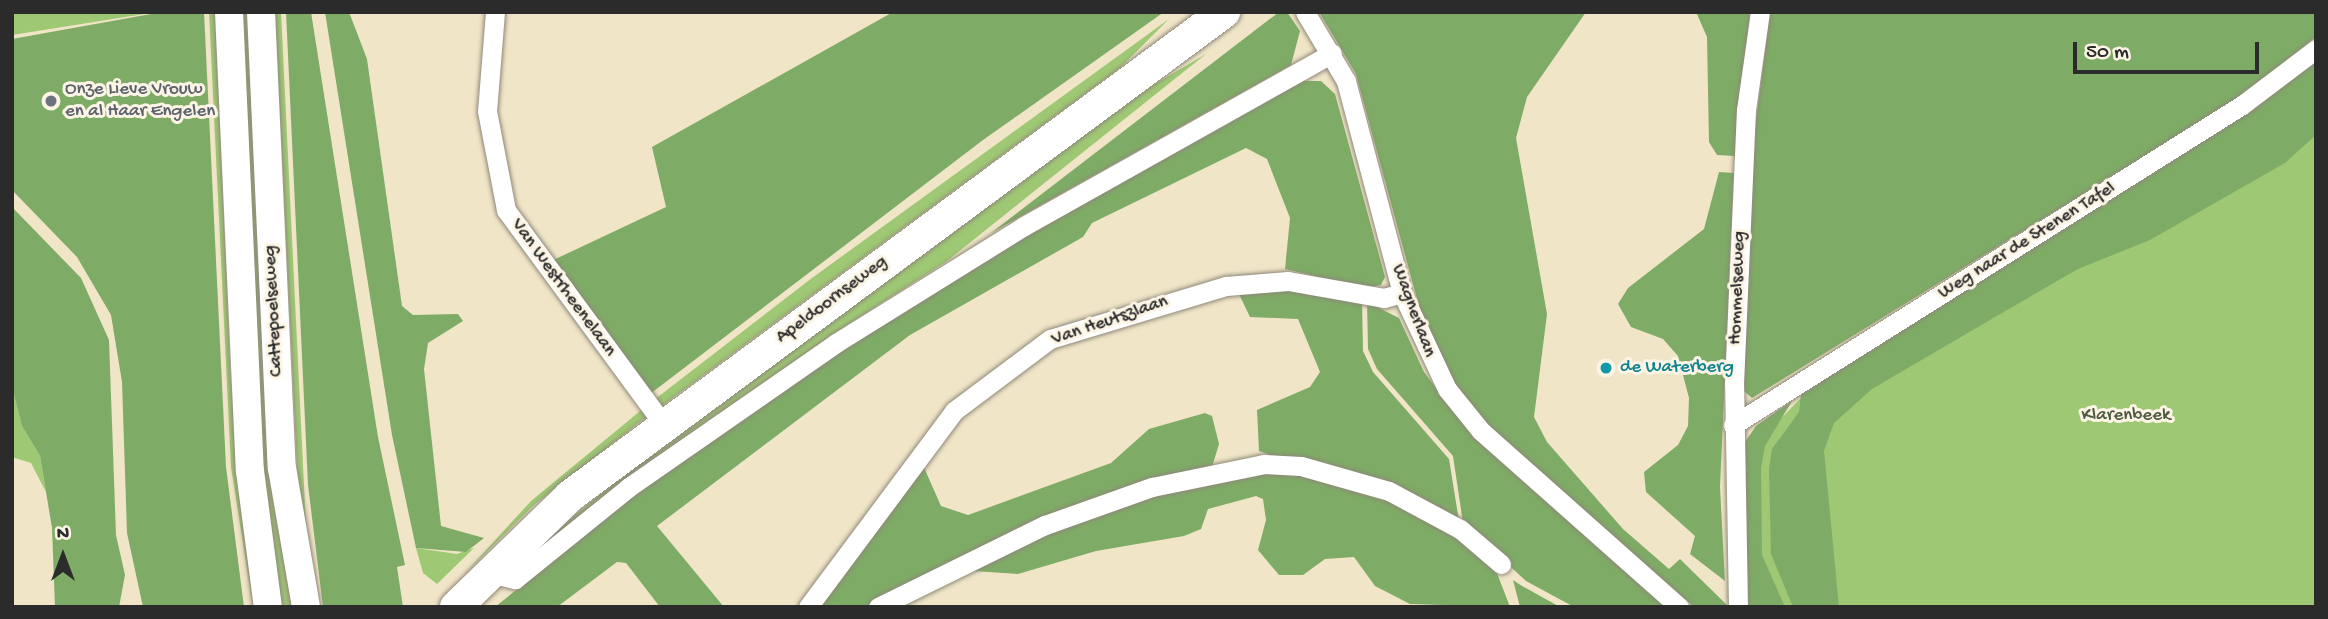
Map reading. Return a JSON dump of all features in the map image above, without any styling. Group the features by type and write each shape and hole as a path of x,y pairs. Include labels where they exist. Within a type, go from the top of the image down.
{"main road":[{"name":"Apeldoornseweg","path":"456,607 501,575 570,496 1224,12"}],"street":[{"name":"Cattepoelseweg","path":"229,12 250,471 268,607"},
{"name":"Cattepoelseweg","path":"261,12 283,477 306,607"},
{"name":"Van Westrheenelaan","path":"495,12 487,111 506,210 664,425"},
{"name":"Wagnerlaan","path":"1304,12 1332,53 1346,81 1402,293 1433,366 1463,412 1679,607"},
{"name":"Hommelseweg","path":"1738,607 1733,425 1746,110 1760,12"},
{"name":"Weg naar de Stenen Tafel","path":"1733,425 2242,105 2316,49"},
{"name":"Apeldoornseweg","path":"501,575 836,343 1024,226 1332,53"},
{"name":"Van Heutszlaan","path":"808,607 954,411 1050,339 1226,286 1288,281 1384,298 1402,293"},
{"path":"878,607 1045,525 1152,487 1264,464 1301,466 1389,491 1460,529 1501,564"}],"green space":[{"path":"12,12 157,12 12,35"},
{"path":"162,12 204,12 226,467 244,607 143,607 127,533 122,382 111,315 77,257 12,190 12,39"},
{"path":"209,12 215,12 231,383 253,607 231,467"},
{"path":"237,12 253,12 295,607 276,607 264,531"},
{"path":"275,12 281,12 306,527 298,486"},
{"path":"286,12 311,12 378,437 405,565 397,567 403,607 323,607 308,485"},
{"path":"325,12 349,12 367,59 402,306 413,315 458,314 463,321 428,343 424,369 441,526 484,538 466,552 416,548 392,435"},
{"path":"893,12 1164,12 983,140 650,394 547,263 666,207 652,147"},
{"path":"1279,12 1287,12 1300,31 1291,65 991,233"},
{"path":"1319,12 1586,12 1527,97 1516,138 1547,314 1534,417 1547,442 1623,529 1669,569 1680,559 1729,607 1694,607 1488,425 1454,383 1420,310 1356,74"},
{"path":"1696,12 1750,12 1735,156 1717,155 1709,142 1707,37"},
{"path":"1770,12 2316,12 2316,37 2237,99 1752,398 1743,390 1754,136"},
{"path":"1169,19 1120,68 659,408 654,400 812,278"},
{"path":"1206,54 947,261 830,336 521,561 623,475 1136,95"},
{"path":"2316,60 2316,135 2285,163 2150,240 2078,269 1872,389 1834,423 1824,451 1839,607 1793,607 1771,554 1769,469 1772,449 1799,412 1801,394 2245,112"},
{"name":"Klarenbeek","path":"2316,63 2316,607 1748,607 1750,450 1800,399 2164,171"},
{"path":"1299,81 1321,81 1335,94 1385,277 1381,285 1366,288 1285,269 1290,218 1267,159 1246,148 1092,223 1083,237 910,335 657,526 724,607 660,607 626,563 617,562 557,607 495,607 634,495 841,349 1076,205"},
{"path":"1719,172 1734,173 1720,487 1725,581 1690,554 1695,536 1646,492 1644,472 1678,445 1688,426 1689,398 1678,356 1663,339 1631,327 1618,304 1628,288 1704,229"},
{"path":"12,207 81,278 109,340 116,535 125,575 119,607 55,607 52,528 40,456 22,426 12,387"},
{"path":"1288,288 1362,301 1363,351 1373,372 1449,459 1459,521 1259,451 1257,410 1310,387 1320,372 1298,319 1250,317 1238,292"},
{"path":"1367,302 1399,318 1424,372 1473,437 1665,607 1574,607 1526,581 1463,523 1453,456 1377,369 1368,349"},
{"path":"12,387 22,426 40,456 46,492 31,463 12,457"},
{"path":"1792,401 1765,446 1761,468 1762,555 1785,607 1747,607 1745,442 1756,426"},
{"path":"645,407 650,414 534,505 465,573 531,501"},
{"path":"1205,413 1212,416 1219,444 1212,467 955,559 866,607 817,607 922,463 941,506 968,515 1111,463 1149,429"},
{"path":"1264,470 1349,484 1441,523 1495,568 1510,607 1410,604 1375,586 1354,557 1325,559 1303,575 1279,575 1258,550 1266,520 1263,499 1256,496 1208,509 1201,529 1184,536 1096,551 1018,574 959,570 1154,493"},
{"path":"416,548 457,554 474,548 437,584 423,573"},
{"path":"1513,580 1522,586 1560,607 1520,607"}],"place":[{"name":"Onze Lieve Vrouw en al Haar Engelen","path":"51,101"},
{"name":"de Waterberg","path":"1606,368"}]}
